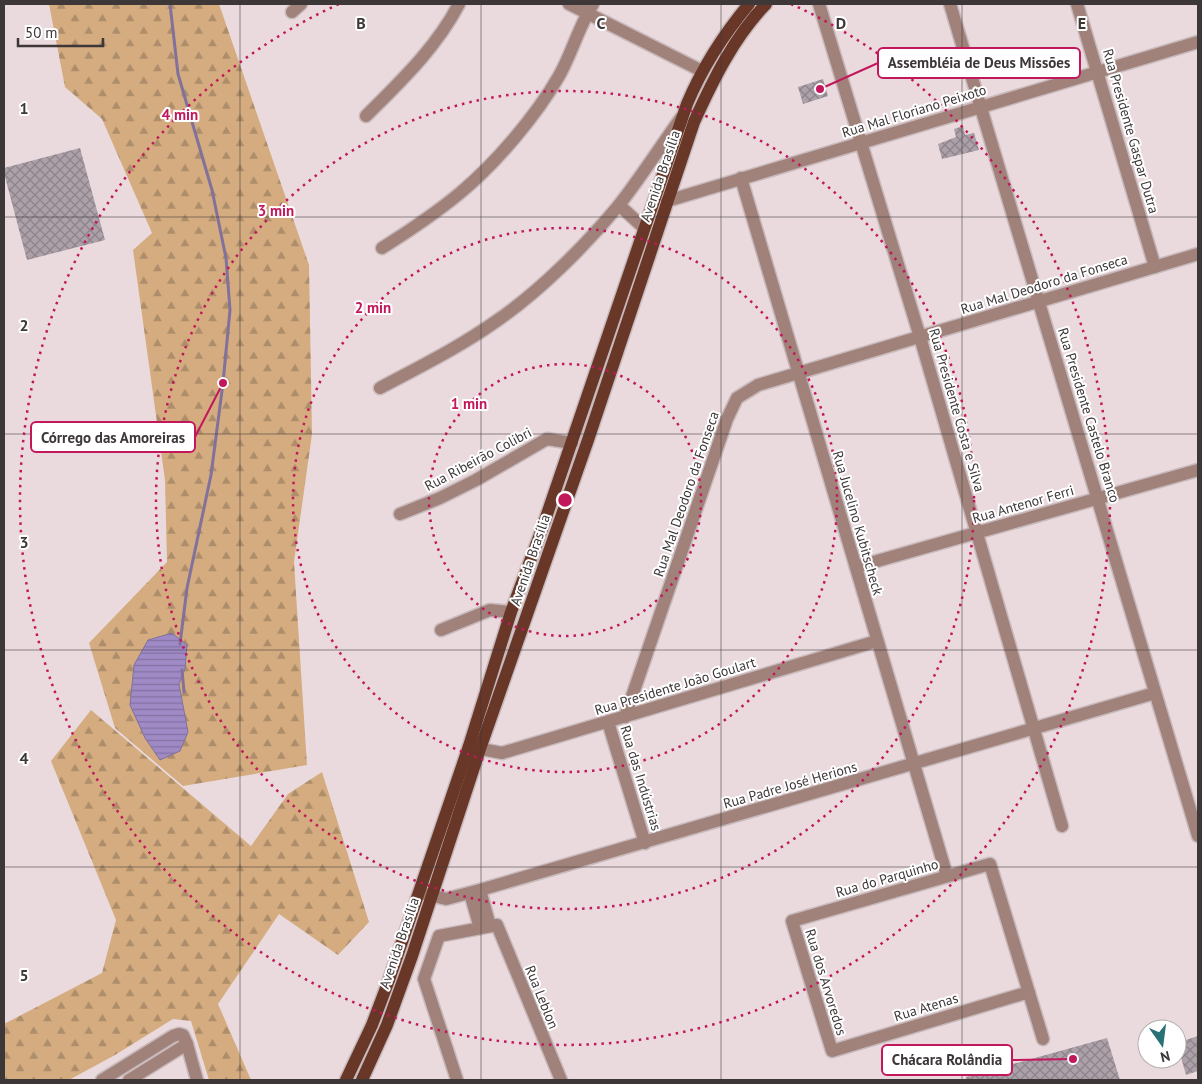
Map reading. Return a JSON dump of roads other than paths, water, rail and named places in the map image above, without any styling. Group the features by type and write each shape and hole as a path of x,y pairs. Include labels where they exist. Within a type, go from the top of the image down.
{"main road":[{"name":"Avenida Brasília","path":"362,1080 387,1024 432,895 511,612 572,443 683,115 702,71 724,36 749,4"},
{"name":"Avenida Brasília","path":"346,1080 372,1025 419,892 591,430 694,122 706,94 730,51 766,4"}],"street":[{"path":"366,116 422,58 440,35 459,4"},
{"path":"569,4 590,8 702,71"},
{"name":"Rua Presidente Costa e Silva","path":"819,4 920,337 1062,826"},
{"name":"Rua Presidente Castelo Branco","path":"950,4 982,106 1198,836"},
{"name":"Rua Presidente Gaspar Dutra","path":"1078,4 1155,267"},
{"path":"382,248 415,227 462,192 514,138 545,99 559,76 571,54 590,8"},
{"name":"Rua Mal Floriano Peixoto","path":"667,201 1198,42"},
{"path":"380,388 452,350 497,321 535,290 578,251 619,204 683,115"},
{"name":"Rua Jucelino Kubitscheck","path":"741,178 947,876"},
{"path":"619,204 644,228"},
{"name":"Rua Mal Deodoro da Fonseca","path":"625,717 727,420 737,398 758,385 1198,254"},
{"name":"Rua Ribeirão Colibri","path":"400,514 440,498 476,480 548,439 572,443"},
{"name":"Rua Antenor Ferri","path":"856,567 1198,470"},
{"path":"441,630 490,610 511,612"},
{"name":"Rua Presidente João Goulart","path":"474,747 502,753 877,641"},
{"name":"Rua Padre José Herions","path":"419,892 446,899 645,843 1155,693"},
{"name":"Rua das Indústrias","path":"608,722 645,843"},
{"path":"1185,792 1198,788"},
{"name":"Rua do Parquinho","path":"792,921 990,864 1029,992"},
{"name":"Rua Leblon","path":"475,891 489,926 561,1080"},
{"name":"Rua dos Arvoredos","path":"792,921 832,1052"},
{"path":"457,1080 424,978 440,936 489,926"},
{"path":"1029,992 1043,1039"},
{"name":"Rua Atenas","path":"832,1052 1029,992"},
{"path":"102,1080 179,1034 183,1035 187,1044 197,1080"},
{"path":"129,1080 187,1044"}],"waterway":[{"path":"170,4 178,74 212,190 226,258 230,310 211,475 187,588 180,644"},
{"path":"182,670 184,692"}],"place":[{"name":"Assembléia de Deus Missões","path":"820,89"},
{"name":"Córrego das Amoreiras","path":"223,383"},
{"name":"Chácara Rolândia","path":"1073,1059"}]}
